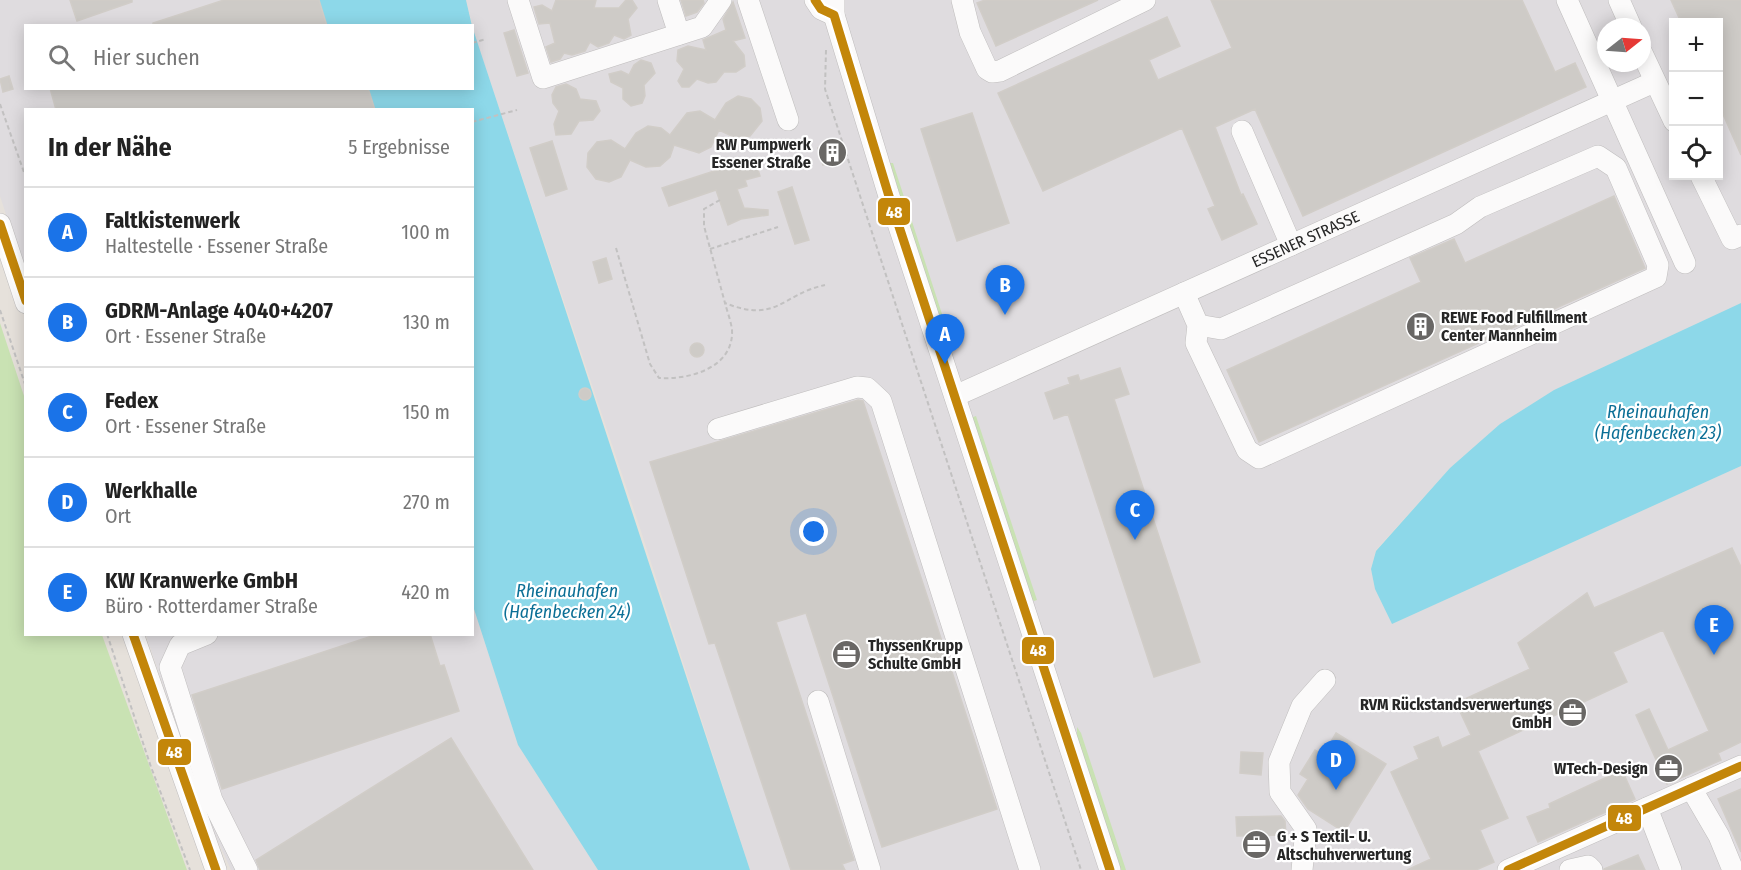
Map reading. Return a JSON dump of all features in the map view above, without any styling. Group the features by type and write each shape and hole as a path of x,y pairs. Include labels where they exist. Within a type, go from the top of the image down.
{"street":[{"path":"518,0 543,78 702,27 721,0"},
{"path":"668,0 679,34"},
{"path":"748,0 788,120"},
{"path":"815,0 821,9 834,9 888,193 1110,870"},
{"path":"962,0 970,32 987,69 993,72 1000,71 1145,0"},
{"path":"1567,0 1685,263"},
{"path":"1619,0 1627,18"},
{"path":"1650,72 1669,111"},
{"name":"ESSENER STRASSE","path":"955,396 1654,82"},
{"path":"1242,131 1291,245"},
{"path":"1184,293 1198,325 1196,343 1247,450 1259,458 1656,277 1658,265 1616,168 1598,156 1480,207 1456,224 1221,329 1198,325"},
{"path":"1703,180 1732,239 1741,235"},
{"path":"0,224 24,297"},
{"path":"718,429 857,387 867,388 882,401 1030,870"},
{"path":"134,636 216,870"},
{"path":"202,636 180,645 170,667 212,800 247,870"},
{"path":"1302,870 1306,829 1280,792 1279,762 1302,706 1325,680"},
{"path":"818,701 870,870"},
{"path":"1512,869 1741,765"},
{"path":"1691,788 1719,836 1733,870"},
{"path":"1647,807 1671,870"},
{"path":"1570,870 1588,866 1592,870"}],"path":[{"path":"474,42 486,39"},
{"path":"842,42 826,46 825,89 1081,870"},
{"path":"0,104 24,172"},
{"path":"474,121 517,110"},
{"path":"616,248 650,364 659,378 679,379 717,365 728,351 732,331 704,226 704,209 720,200"},
{"path":"710,249 778,227"},
{"path":"725,303 742,309 772,309 813,288 825,285"},
{"path":"0,310 24,381"},
{"path":"108,636 151,767 190,870"}],"shaded area":[{"path":"0,0 273,0 281,24 24,24 24,90 302,90 309,108 24,108 24,270 0,196"},
{"path":"466,0 1741,0 1741,303 1554,390 1500,424 1450,468 1376,550 1371,569 1375,589 1392,624 1741,466 1741,870 750,870 639,525 475,36 474,24 472,24"},
{"path":"474,609 518,745 598,870 231,870 208,819 146,636 474,636"}],"green space":[{"path":"890,163 893,163 943,317 941,318 933,304"},
{"path":"0,323 24,396 24,636 102,636 187,870 0,870"},
{"path":"976,416 1037,600 1034,601 1028,595 970,418"},
{"path":"1077,727 1081,733 1126,870 1118,870 1077,741"}],"water":[{"path":"273,0 466,0 472,24 281,24"},
{"name":"Rheinauhafen (Hafenbecken 24)","path":"474,32 750,870 598,870 518,745 474,609 474,108 309,108 302,90 474,90"},
{"name":"Rheinauhafen (Hafenbecken 23)","path":"1741,303 1741,466 1392,624 1375,589 1371,569 1376,551 1450,468 1500,424 1554,390"}],"building":[{"path":"70,0 132,0 132,2 77,21"},
{"path":"224,0 319,0 326,24 153,24"},
{"path":"556,0 596,0 594,8 619,8 626,0 632,0 637,8 628,19 631,35 624,39 614,35 609,43 598,47 590,42 585,51 572,55 564,53 560,59 551,62 546,47 555,43 550,23 539,24 534,7 542,5 552,11"},
{"path":"681,0 703,0 704,3 697,12 686,16"},
{"path":"985,0 1098,0 996,46 977,3"},
{"path":"1211,0 1522,0 1555,72 1575,63 1586,87 1303,216 1255,109 1215,127 1241,195 1243,194 1257,224 1222,240 1208,209 1215,206 1182,128 1043,191 998,93 1167,17 1180,46 1149,60 1158,80 1232,48"},
{"path":"1671,0 1741,0 1741,155 1723,114 1723,18 1679,18"},
{"path":"733,2 745,38 733,41 744,55 745,66 736,72 724,72 716,82 708,83 697,79 689,87 682,87 678,81 684,69 677,61 678,50 688,46 706,50 703,40 726,30 723,19"},
{"path":"514,30 528,73 517,76 504,33"},
{"path":"641,60 651,63 655,73 644,85 645,96 642,103 631,106 623,99 623,88 611,82 609,74 621,71 629,75 634,65"},
{"path":"9,76 13,89 3,92 0,79"},
{"path":"566,84 576,89 580,99 596,101 600,111 593,120 579,121 571,134 556,135 554,124 559,111 553,103 552,95 556,87"},
{"path":"51,90 369,90 374,108 55,108"},
{"path":"738,96 751,99 760,108 762,121 750,136 736,138 719,130 711,147 699,153 674,145 670,157 660,166 646,167 630,160 621,177 609,182 596,179 587,167 588,153 597,142 611,140 625,149 636,133 648,126 661,128 670,135 687,113 700,111 715,120 726,103"},
{"path":"972,113 1009,223 957,241 921,129"},
{"path":"552,141 567,189 546,196 530,148"},
{"name":"RW Pumpwerk Essener Straße","path":"840,141 845,157 823,165 818,148"},
{"path":"754,158 760,176 745,180 747,186 737,189 744,208 768,210 768,215 741,219 728,225 716,190 669,206 662,188"},
{"path":"792,187 809,240 795,244 778,192"},
{"name":"REWE Food Fulfillment Center Mannheim","path":"1614,196 1645,268 1259,442 1227,370 1421,282 1410,258 1454,239 1465,263"},
{"path":"606,258 612,279 599,283 593,262"},
{"path":"694,343 700,343 704,350 700,357 694,357 690,353 690,347"},
{"path":"1120,368 1129,394 1114,399 1200,662 1154,677 1068,414 1054,419 1045,393 1070,384 1068,378 1078,375 1080,381"},
{"path":"587,388 591,394 587,400 583,400 579,392"},
{"name":"ThyssenKrupp Schulte GmbH","path":"858,400 863,401 997,809 882,847 806,613 776,622 854,860 842,864 845,870 791,870 715,643 709,644 650,462"},
{"path":"1732,548 1741,567 1741,742 1718,753 1721,760 1667,784 1636,715 1649,709 1668,750 1709,731 1663,630 1613,652 1627,682 1478,751 1508,818 1480,830 1494,862 1476,870 1407,870 1431,859 1391,772 1419,759 1414,747 1438,737 1442,748 1471,735 1456,703 1530,669 1518,643 1587,593 1594,608"},
{"path":"372,636 431,636 440,666 444,665 459,711 222,789 192,695"},
{"path":"1336,733 1386,764 1344,832 1308,809 1298,795 1308,779 1300,774 1315,750 1323,755"},
{"path":"451,738 533,870 260,870 256,860"},
{"path":"1241,752 1263,753 1261,775 1240,773"},
{"path":"1622,770 1635,799 1538,842 1527,817 1550,808 1549,804"},
{"path":"1741,789 1741,852 1718,799"},
{"path":"1281,816 1285,821 1286,835 1237,836 1236,817"},
{"path":"1638,855 1645,870 1604,870 1604,869"}],"transit line":[{"name":"48","path":"815,0 821,9 834,15 888,193 1110,870"},
{"name":"48","path":"0,224 24,295"},
{"name":"48","path":"134,636 216,870"},
{"name":"48","path":"1508,870 1741,766"}],"place":[{"name":"RW Pumpwerk Essener Straße","path":"832,153"},
{"name":"GDRM-Anlage 4040+4207","path":"1005,315"},
{"name":"REWE Food Fulfillment Center Mannheim","path":"1420,326"},
{"name":"Faltkistenwerk","path":"945,364"},
{"name":"Fedex","path":"1135,540"},
{"name":"ThyssenKrupp Schulte GmbH","path":"847,654"},
{"name":"KW Kranwerke GmbH","path":"1714,655"},
{"name":"RVM Rückstandsverwertungs GmbH","path":"1573,713"},
{"name":"WTech-Design","path":"1669,768"},
{"name":"Werkhalle","path":"1336,790"},
{"name":"G + S Textil- U. Altschuhverwertung","path":"1256,845"}]}
